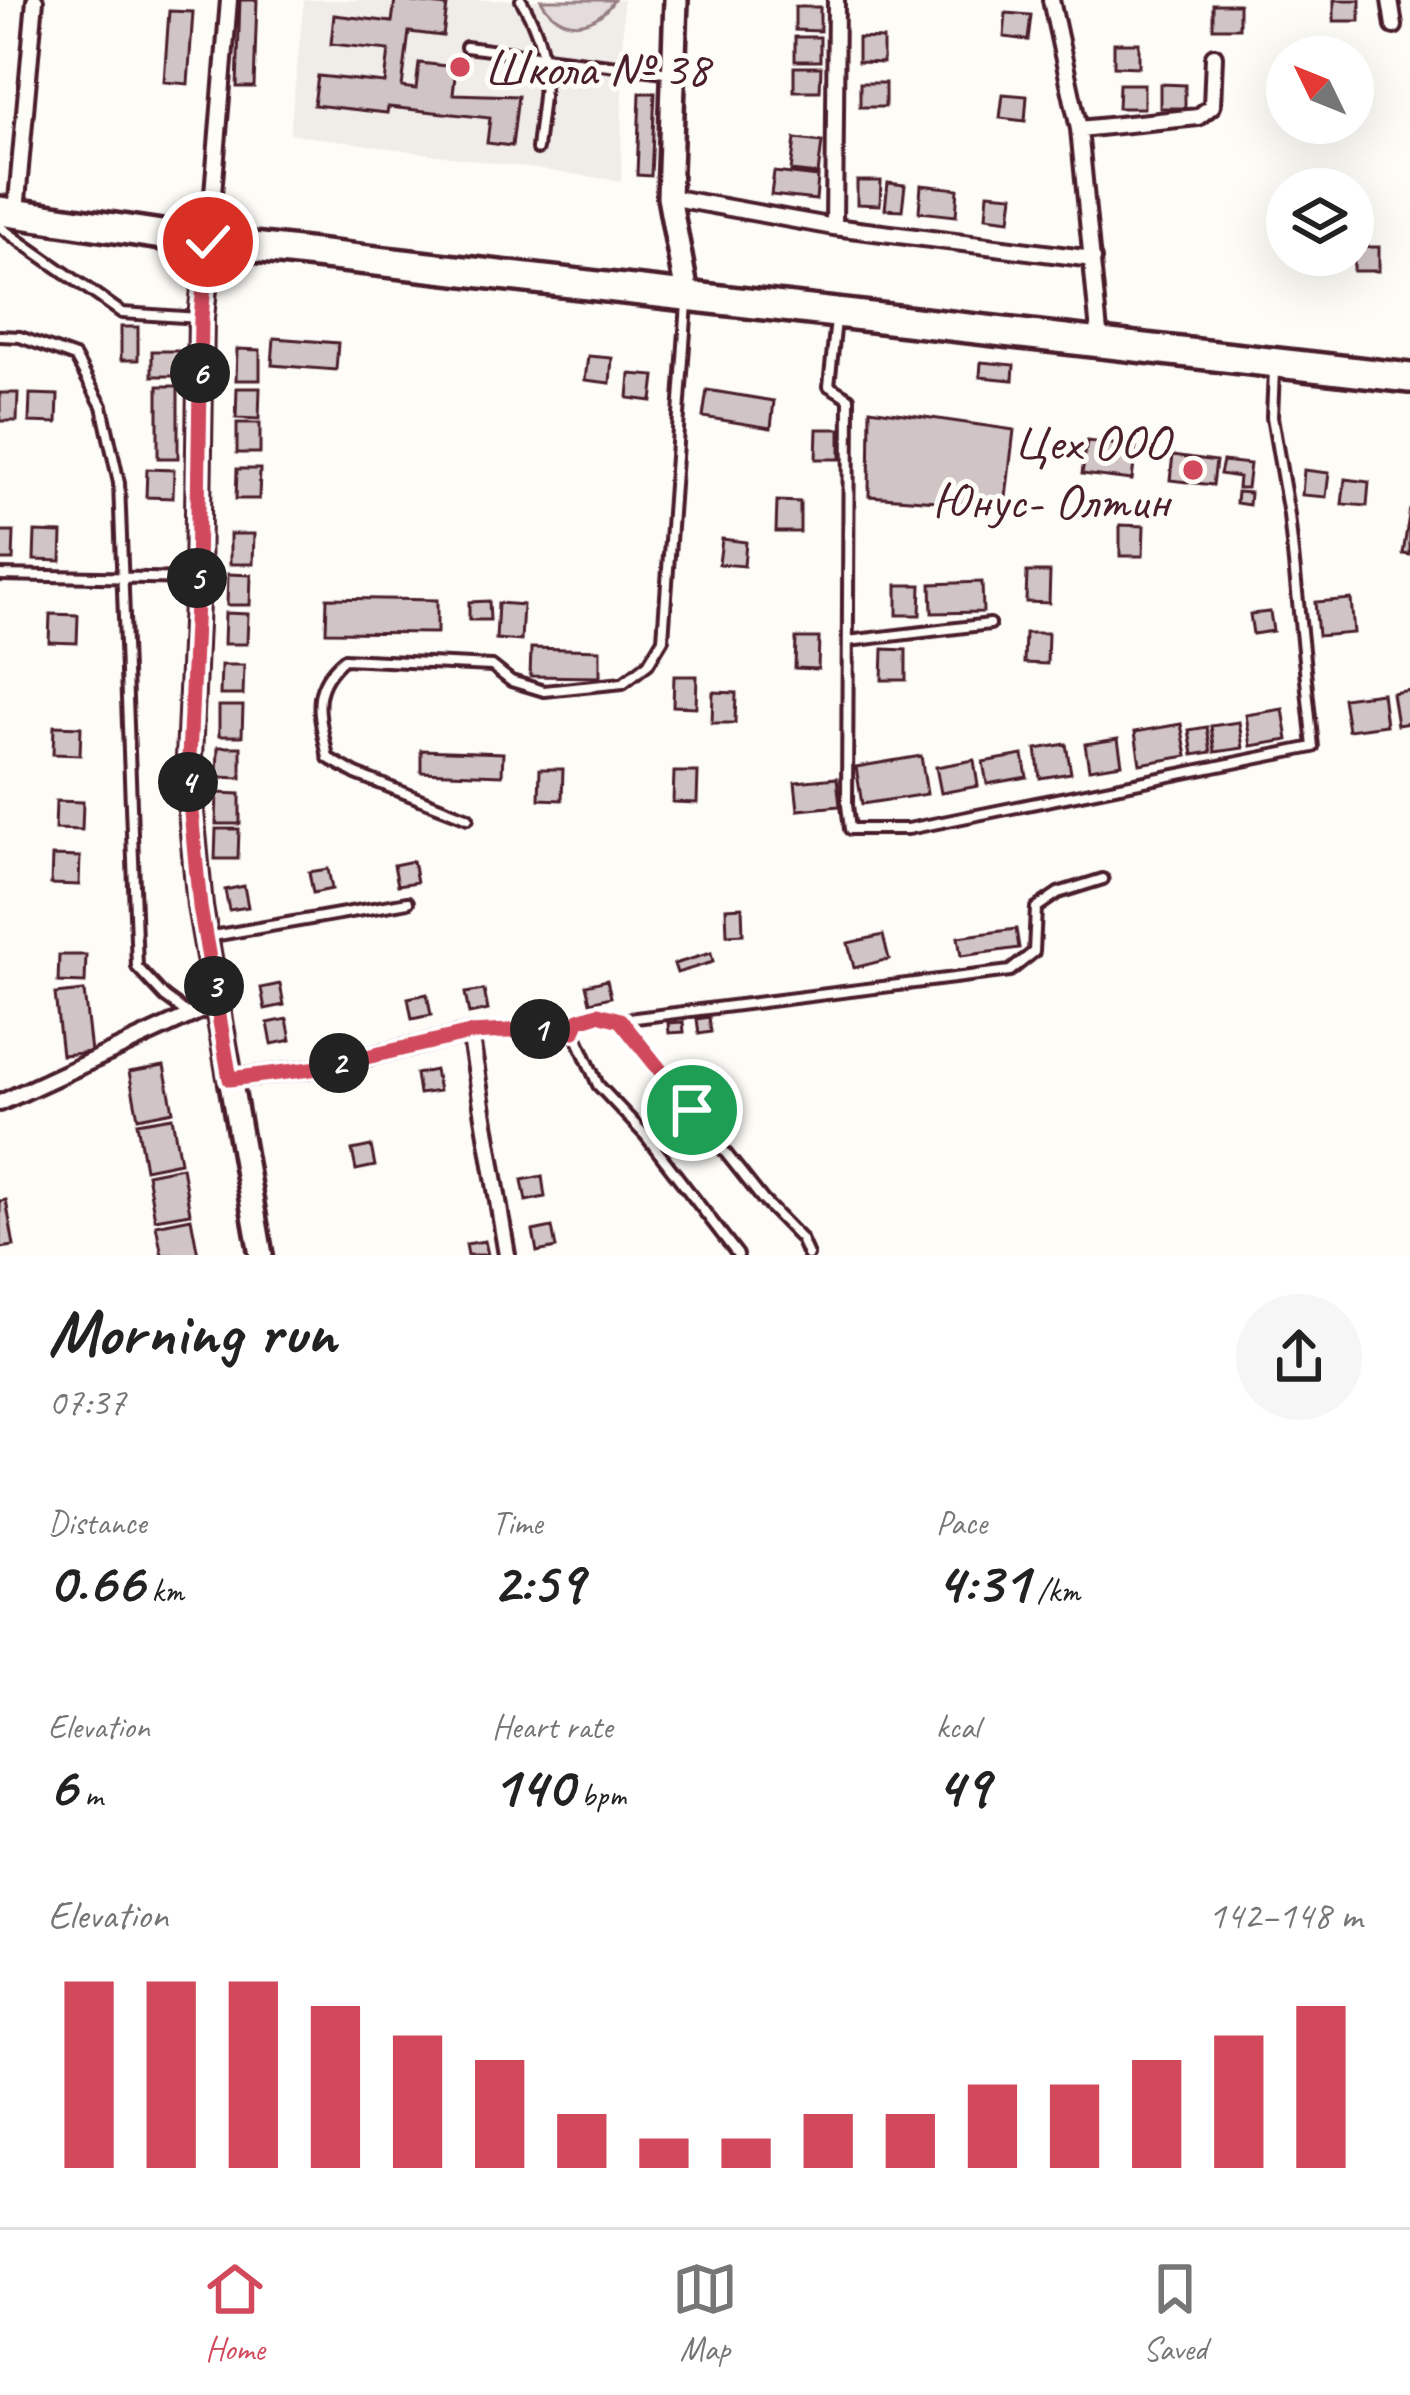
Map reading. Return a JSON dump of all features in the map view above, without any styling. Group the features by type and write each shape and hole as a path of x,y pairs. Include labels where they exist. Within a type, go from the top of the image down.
{"highway":[{"path":"5,217 1410,378"}],"street":[{"path":"5,217 35,0"},
{"path":"229,0 201,318 188,780 205,938 261,1255"},
{"path":"676,0 669,197 687,293"},
{"path":"834,227 836,0"},
{"path":"1052,0 1079,130 1100,343"},
{"path":"1390,0 1394,26"},
{"path":"1079,130 1198,117 1211,106 1214,56"},
{"path":"669,197 834,227 1093,259"},
{"path":"0,1103 217,1004"},
{"path":"230,1079 319,1068 470,1033 508,1255"}],"lane":[{"path":"520,0 537,27 546,58 538,149"},
{"path":"466,46 673,74"},
{"path":"5,217 122,313 201,318"},
{"path":"468,818 356,774 328,758 318,701 324,676 344,659 491,666 512,681 544,692 623,683 648,664 663,639 687,293"},
{"path":"836,311 829,386 849,398 850,829 908,829 1313,747 1289,515 1272,417 1274,363"},
{"path":"0,336 20,337 75,357 102,406 119,483 137,967 191,1016"},
{"path":"0,575 197,579"},
{"path":"848,641 990,624"},
{"path":"574,1031 579,1020 598,1014 620,1020 1010,971 1034,952 1036,908 1058,893 1103,879"},
{"path":"205,938 408,902"},
{"path":"620,1020 763,1200 802,1239 808,1255"},
{"path":"470,1033 574,1031 598,1085 646,1136 738,1255"}],"shaded area":[{"name":"Школа № 38","path":"304,0 623,0 621,181 290,134"},
{"path":"541,0 614,0 597,17 577,24 557,18"}],"building":[{"path":"240,0 257,0 254,87 237,87"},
{"path":"395,0 447,6 443,36 409,32 402,87 416,89 419,63 456,67 453,94 518,96 512,146 487,143 490,118 314,105 318,76 385,83 389,50 331,44 334,15 392,22"},
{"path":"1334,0 1360,0 1360,21 1334,21"},
{"path":"1213,4 1239,4 1239,28 1213,28"},
{"path":"795,7 820,7 820,31 795,30"},
{"path":"169,11 193,12 188,84 164,82"},
{"path":"1006,13 1031,15 1028,40 1004,37"},
{"path":"795,37 820,37 820,61 795,61"},
{"path":"858,38 883,39 883,63 858,62"},
{"path":"1114,43 1139,43 1139,67 1114,66"},
{"path":"794,67 821,67 820,91 794,91"},
{"path":"860,83 885,83 885,107 860,107"},
{"path":"1119,84 1144,84 1144,108 1118,108"},
{"path":"1160,84 1185,85 1185,108 1160,108"},
{"path":"640,93 655,93 651,176 637,175"},
{"path":"1003,94 1027,96 1025,121 1000,118"},
{"path":"795,139 822,142 818,174 791,171"},
{"path":"774,172 818,177 816,200 771,195"},
{"path":"857,181 881,181 880,205 857,204"},
{"path":"888,183 905,185 902,210 885,209"},
{"path":"921,185 958,189 956,216 919,212"},
{"path":"988,193 1013,195 1010,220 986,217"},
{"path":"1374,247 1379,247 1379,271 1374,271"},
{"path":"121,327 138,327 138,360 121,360"},
{"path":"274,338 338,343 336,370 272,365"},
{"path":"237,349 260,350 260,380 236,380"},
{"path":"152,351 180,351 180,376 152,376"},
{"path":"588,356 612,358 610,383 585,380"},
{"path":"981,362 1014,365 1013,380 980,377"},
{"path":"630,374 655,376 652,401 628,398"},
{"path":"158,386 178,386 178,458 158,458"},
{"path":"237,388 260,388 259,419 236,418"},
{"path":"707,390 774,401 771,428 703,417"},
{"path":"0,393 18,393 17,421 0,421"},
{"path":"30,394 58,395 57,423 29,422"},
{"path":"870,409 1014,430 1005,506 869,496"},
{"path":"237,423 260,423 260,453 237,453"},
{"path":"817,429 840,429 840,459 816,459"},
{"path":"1087,441 1136,447 1132,480 1082,474"},
{"name":"Цех ООО Юнус- Олтин","path":"1173,455 1216,461 1213,485 1170,480"},
{"path":"1223,461 1250,464 1247,488 1238,488 1239,477 1220,474"},
{"path":"147,469 174,470 173,498 146,497"},
{"path":"237,469 260,469 259,499 236,499"},
{"path":"1304,470 1329,473 1326,497 1302,495"},
{"path":"1345,479 1369,482 1367,506 1342,504"},
{"path":"1237,492 1250,493 1249,505 1236,503"},
{"path":"777,501 800,502 800,532 776,532"},
{"path":"1410,509 1410,555 1403,554"},
{"path":"1120,525 1144,526 1143,556 1120,556"},
{"path":"0,532 14,532 13,560 0,560"},
{"path":"35,532 62,533 61,561 34,560"},
{"path":"230,534 254,534 253,564 230,564"},
{"path":"722,539 746,542 744,566 719,564"},
{"path":"1027,572 1050,572 1049,603 1026,602"},
{"path":"228,574 251,575 250,605 227,605"},
{"path":"982,582 983,612 932,613 931,584"},
{"path":"897,585 921,585 920,615 897,615"},
{"path":"327,598 437,600 437,633 326,632"},
{"path":"1351,599 1354,633 1318,636 1315,602"},
{"path":"489,601 490,620 469,620 469,602"},
{"path":"498,603 523,605 521,641 496,639"},
{"path":"1270,612 1273,631 1253,634 1250,614"},
{"path":"225,613 248,614 247,644 224,644"},
{"path":"50,614 78,615 77,643 49,642"},
{"path":"1025,633 1048,633 1047,664 1024,663"},
{"path":"796,638 819,638 818,669 795,668"},
{"path":"531,648 600,650 600,677 530,676"},
{"path":"883,649 906,650 906,680 882,680"},
{"path":"221,665 244,665 243,695 220,695"},
{"path":"674,676 697,676 696,707 673,706"},
{"path":"1410,690 1410,723 1397,725 1392,693"},
{"path":"713,692 736,693 735,723 712,723"},
{"path":"1382,693 1386,725 1348,730 1343,698"},
{"path":"219,706 243,706 242,736 219,736"},
{"path":"1283,709 1288,740 1251,746 1246,715"},
{"path":"1239,722 1243,748 1215,752 1211,726"},
{"path":"1181,724 1187,756 1140,764 1135,732"},
{"path":"54,726 81,727 80,755 53,754"},
{"path":"1207,727 1211,752 1193,755 1189,730"},
{"path":"1118,739 1122,764 1089,769 1085,744"},
{"path":"1066,744 1071,773 1040,778 1036,749"},
{"path":"218,747 241,747 241,778 217,777"},
{"path":"421,750 503,753 502,775 421,772"},
{"path":"1023,755 1027,777 987,784 983,762"},
{"path":"921,756 927,794 862,804 856,767"},
{"path":"974,760 978,786 941,793 936,767"},
{"path":"540,769 563,769 562,800 539,799"},
{"path":"674,772 698,772 697,803 673,802"},
{"path":"837,778 840,806 798,810 795,782"},
{"path":"217,793 240,794 240,824 216,824"},
{"path":"56,801 83,802 82,830 55,829"},
{"path":"216,829 239,829 238,859 215,859"},
{"path":"52,856 80,857 79,885 51,884"},
{"path":"413,861 417,882 398,885 394,865"},
{"path":"328,869 332,889 313,893 309,872"},
{"path":"244,886 248,907 229,910 225,890"},
{"path":"742,907 743,934 727,935 726,908"},
{"path":"1016,929 1019,948 961,956 958,937"},
{"path":"883,935 889,959 854,968 848,943"},
{"path":"711,953 713,962 677,973 674,964"},
{"path":"59,955 86,955 85,983 58,982"},
{"path":"607,980 611,997 590,1002 586,985"},
{"path":"280,984 284,1005 265,1009 261,988"},
{"path":"484,990 488,1010 469,1014 465,993"},
{"path":"84,991 91,1052 62,1055 55,994"},
{"path":"427,994 431,1015 412,1019 408,998"},
{"path":"709,1017 711,1032 699,1034 697,1019"},
{"path":"287,1019 291,1040 272,1044 268,1023"},
{"path":"683,1022 684,1032 669,1033 668,1023"},
{"path":"164,1066 173,1111 138,1118 129,1072"},
{"path":"435,1070 439,1091 419,1094 416,1074"},
{"path":"172,1117 180,1162 145,1169 137,1123"},
{"path":"371,1146 375,1166 356,1170 352,1150"},
{"path":"182,1167 190,1213 155,1219 147,1174"},
{"path":"542,1176 545,1197 526,1201 522,1180"},
{"path":"6,1200 14,1246 0,1248 0,1201"},
{"path":"191,1218 198,1255 162,1255 156,1225"},
{"path":"552,1227 556,1248 537,1252 533,1231"},
{"path":"485,1241 488,1255 468,1255 466,1244"}],"place":[{"name":"Школа № 38","path":"460,67"},
{"name":"Цех ООО Юнус- Олтин","path":"1193,470"}],"route":[{"path":"208,242 201,318 188,780 200,907 230,1079 319,1068 470,1033 574,1031 579,1020 598,1014 620,1020 692,1110"}]}
